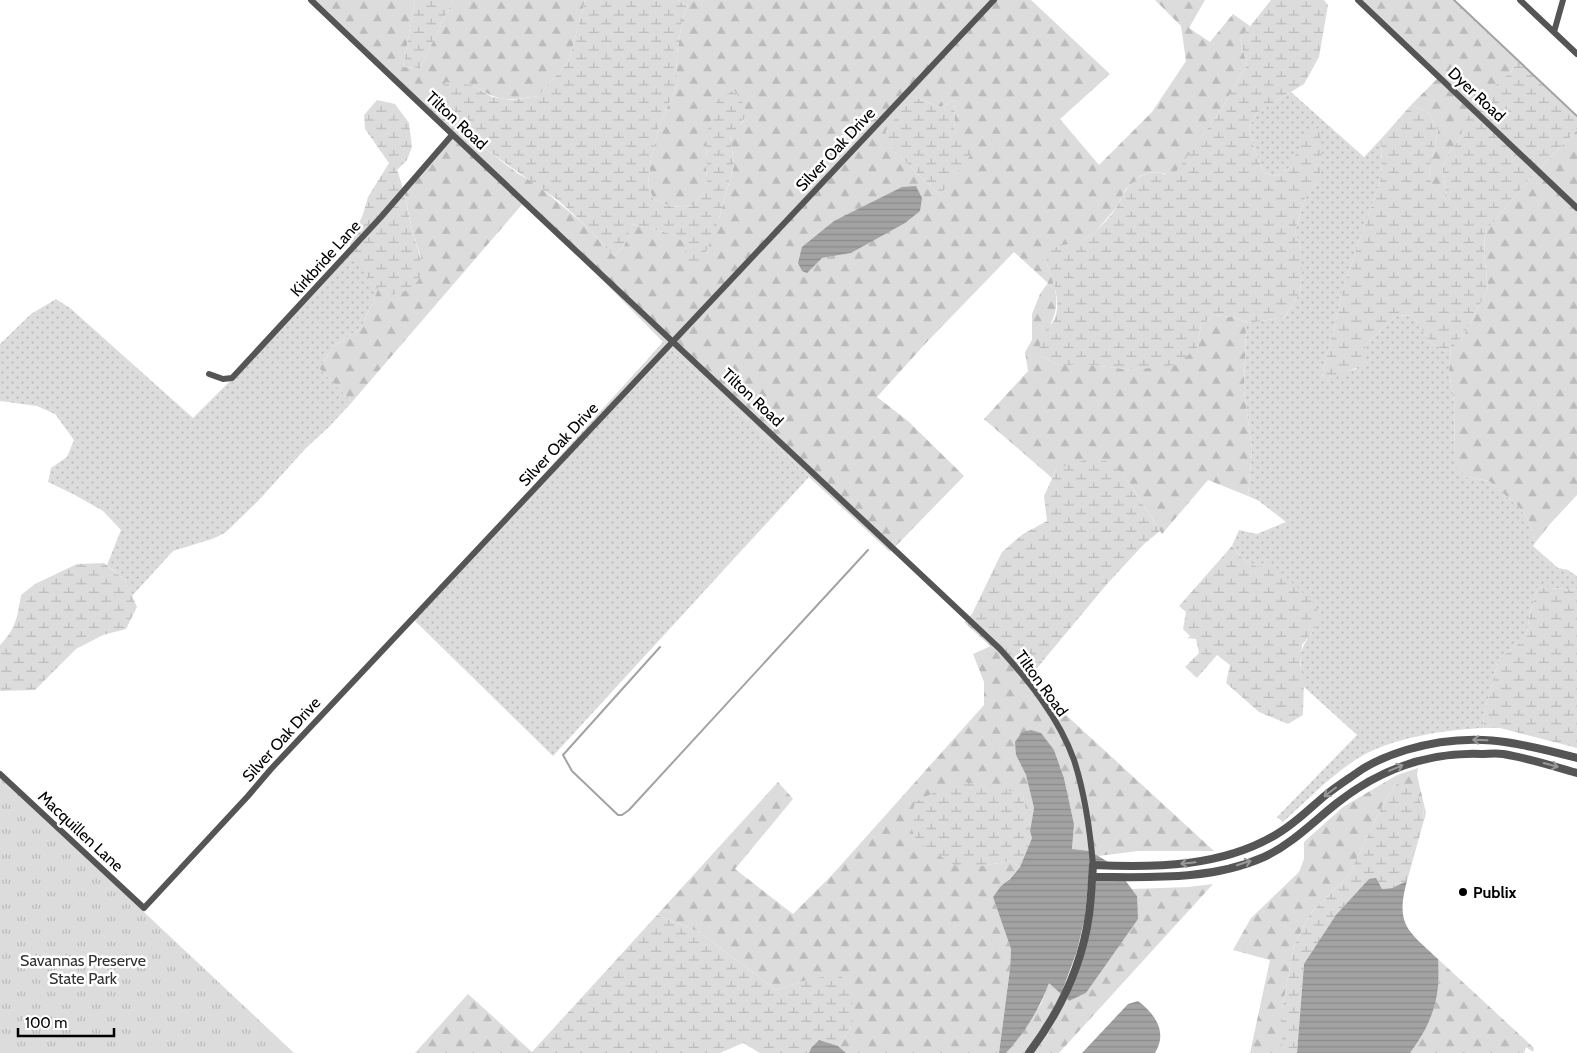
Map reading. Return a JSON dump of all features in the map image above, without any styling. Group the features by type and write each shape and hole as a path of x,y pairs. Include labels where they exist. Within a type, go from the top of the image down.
{"street":[{"name":"Tilton Road","path":"311,0 1000,649 1026,678 1048,710 1074,758 1089,824 1093,865"},
{"name":"Silver Oak Drive","path":"144,908 277,762 994,0"},
{"name":"Dyer Road","path":"1358,0 1577,208"},
{"path":"1520,0 1577,54"},
{"path":"1554,32 1563,0"},
{"name":"Kirkbride Lane","path":"208,374 223,379 232,378 374,224 452,134"},
{"path":"1029,1053 1045,1033 1063,1000 1081,952 1089,917 1093,865 1152,865 1203,861 1236,853 1278,834 1328,793 1360,770 1392,754 1429,743 1460,739 1503,741 1577,758"},
{"path":"1092,877 1183,876 1212,873 1265,856 1284,846 1337,803 1368,781 1399,767 1434,756 1460,753 1502,754 1534,760 1577,772"},
{"name":"Macquillen Lane","path":"0,774 144,908"},
{"path":"1278,834 1284,846"}],"green space":[{"path":"308,0 415,0 403,67 420,68 453,0 585,0 569,61 538,96 504,99 490,95 472,85 427,111"},
{"path":"415,0 453,0 420,68 403,67"},
{"path":"585,0 677,0 688,6 682,20 676,61 678,84 660,123 651,159 648,184 653,199 673,207 693,205 707,190 706,136 717,100 734,90 743,104 746,114 730,136 734,164 717,226 707,250 696,265 682,265 687,244 675,235 633,224 624,246 614,256 559,201 487,150 452,138 427,111 446,82 472,85 492,97 512,100 538,96 569,61"},
{"path":"677,0 1031,0 1110,74 1060,119 1099,165 1152,112 1186,61 1181,26 1155,0 1205,0 1189,28 1210,42 1233,14 1250,26 1240,39 1247,65 1219,113 1172,178 1164,173 1151,172 1140,176 1125,190 1117,207 1095,232 1075,244 1063,245 1046,260 1055,288 1056,306 1041,349 1041,356 1059,365 1091,365 1134,370 1197,348 1201,325 1214,315 1234,317 1246,322 1244,391 1252,449 1248,496 1208,480 1162,534 1123,473 1057,468 1052,478 984,419 1028,371 1025,352 1032,340 1032,314 1040,294 1048,283 1014,252 877,397 908,421 964,476 890,552 663,342 525,201 352,402 319,368 334,346 361,328 379,287 392,295 421,257 413,234 404,191 452,138 487,150 517,173 536,184 584,224 614,256 624,246 633,224 675,235 687,244 717,226 734,165 730,135 744,120 706,136 707,190 693,205 673,207 653,199 648,184 651,159 660,123 678,84 676,61 682,20 688,6","holes":["920,99 940,107 955,100 954,131 960,144 940,195 890,147","920,210 905,222 851,253 822,258"]},
{"path":"1271,0 1324,0 1328,5 1319,57 1304,84 1258,112 1249,127 1255,151 1264,173 1277,176 1289,168 1306,133 1313,128 1319,129 1322,148 1318,182 1306,195 1295,231 1302,252 1300,292 1285,317 1249,323 1234,317 1214,315 1201,325 1197,348 1176,365 1134,370 1091,365 1059,365 1041,356 1038,354 1041,340 1047,328 1053,322 1057,307 1056,291 1046,260 1051,249 1078,241 1093,233 1112,214 1131,184 1141,176 1147,173 1159,172 1172,177 1219,113 1247,65 1240,39"},
{"path":"1358,0 1453,0 1516,59 1511,72 1448,154 1442,169 1447,195 1452,204 1433,187 1430,177 1429,171 1438,131 1429,113 1411,105 1440,76"},
{"path":"1516,59 1577,116 1577,130 1534,174 1485,232 1484,253 1488,289 1464,335 1445,351 1431,343 1412,316 1397,315 1365,345 1365,363 1329,382 1322,375 1346,279 1382,176 1381,139 1411,105 1429,113 1438,131 1429,171 1431,182 1436,190 1451,203 1447,195 1442,169 1448,154 1461,137 1463,123 1474,110 1478,101 1511,72"},
{"path":"1291,92 1364,157 1381,139 1382,176 1346,279 1322,375 1329,381 1337,374 1356,369 1365,345 1397,315 1412,316 1431,343 1445,351 1451,345 1449,372 1455,407 1454,455 1466,477 1489,481 1518,506 1529,521 1535,543 1533,546 1558,568 1568,570 1577,576 1577,590 1538,587 1530,613 1526,638 1499,659 1483,716 1484,728 1429,734 1401,740 1363,755 1315,792 1283,822 1277,817 1357,735 1303,686 1300,656 1305,643 1314,630 1267,559 1259,568 1242,558 1232,546 1239,530 1257,534 1286,522 1259,501 1248,496 1252,449 1244,391 1246,322 1285,317 1300,292 1302,252 1295,231 1306,195 1318,182 1298,152 1289,168 1277,176 1264,173 1255,151 1249,127 1258,112"},
{"path":"920,99 940,107 955,100 954,131 961,144 973,152 940,195 890,147 883,145 886,130 910,100"},
{"path":"377,100 395,104 409,123 412,147 407,160 397,170 420,255 421,271 418,280 409,289 392,295 371,283 354,257 350,244 368,197 389,163 365,129 364,115"},
{"path":"1577,130 1577,495 1535,543 1529,521 1518,506 1489,481 1466,477 1457,468 1454,455 1455,407 1449,372 1451,345 1464,335 1488,289 1484,253 1485,232 1534,174"},
{"path":"352,249 371,283 379,287 361,328 334,346 319,368 352,402 225,533 173,551 132,596 125,580 107,565 121,530 103,511 48,482 51,468 67,457 74,440 55,414 37,406 0,401 0,344 31,314 56,299 70,308 193,418 253,358"},
{"path":"663,342 809,477 553,756 413,619"},
{"path":"1086,460 1106,461 1123,473 1160,531 1144,544 1107,584 1027,680 964,622 972,614 1002,552 1023,534 1047,521 1044,496 1057,468"},
{"path":"1232,546 1242,558 1259,568 1267,559 1315,604 1320,619 1302,645 1300,664 1304,679 1303,715 1288,724 1259,712 1226,683 1230,665 1217,655 1197,678 1185,667 1199,653 1196,639 1187,638 1190,636 1183,629 1186,612 1179,606"},
{"path":"104,563 125,580 137,607 126,629 103,635 76,649 35,690 0,691 0,645 10,633 15,622 21,595 35,584 77,564"},
{"path":"1538,587 1577,590 1577,748 1500,728 1484,728 1483,716 1499,659 1526,638 1530,613"},
{"path":"991,646 1214,851 1138,851 1098,856 1090,851 1072,849 1074,824 1064,778 1054,750 1016,755 1026,775 1034,808 1030,831 1023,796 981,866 1011,861 1020,867 993,897 1011,949 999,1053 846,1053 839,1047 851,1026 807,980 776,990 699,932 657,915 778,782 793,799 735,869 793,914 832,875 984,705 984,682 973,654"},
{"path":"1418,768 1417,775 1426,813 1424,820 1423,807 1397,783 1384,802 1349,875 1310,914 1294,946 1282,1010 1282,1053 1250,1053 1270,960 1233,950 1251,918 1299,872 1304,859 1304,842 1343,807 1397,775"},
{"name":"Savannas Preserve State Park","path":"0,777 294,1053 0,1053"},
{"path":"965,782 1000,787 1023,796 1032,838 1020,867 1011,861 981,866 954,865 917,841 909,824 915,802 943,788"},
{"path":"1397,783 1412,785 1423,807 1424,820 1407,881 1392,888 1382,889 1304,964 1297,1053 1282,1053 1282,1010 1294,946 1310,914 1349,875 1384,802"},
{"path":"1213,884 1059,1053 1034,1053 1048,1034 1067,999 1069,1001 1086,993 1109,959 1137,896 1132,889"},
{"path":"657,915 699,932 776,990 807,980 839,974 850,986 854,1014 851,1026 839,1047 819,1040 809,1053 760,1053 743,1043 720,1053 531,1053"},
{"path":"1438,959 1534,1048 1533,1052 1526,1047 1524,1053 1410,1053 1430,1020 1434,1009 1439,973"},
{"path":"1049,982 1061,994 1042,1031 1025,1053 1006,1053 1041,1004"},
{"path":"468,994 532,1052 415,1053"}],"shaded area":[{"path":"916,186 922,198 920,211 905,223 851,253 822,258 807,273 802,271 798,263 802,247 834,221 902,187"},
{"path":"1031,730 1041,733 1054,750 1064,778 1074,824 1072,849 1090,851 1108,862 1090,862 1085,917 1077,951 1061,994 1049,983 1041,1002 1025,1029 1006,1053 999,1053 1011,949 993,897 1020,867 1032,838 1030,831 1034,808 1026,775 1016,755 1015,742 1022,732"},
{"path":"1376,878 1382,889 1392,888 1407,881 1403,908 1407,926 1412,934 1438,959 1437,997 1430,1020 1410,1053 1297,1053 1304,964 1336,915 1369,879"},
{"path":"1125,880 1137,896 1138,919 1086,993 1069,1001 1067,999 1084,952 1096,881"},
{"path":"1138,1001 1150,1012 1158,1024 1160,1038 1155,1053 1082,1053 1128,1004"},
{"path":"819,1040 838,1046 846,1053 809,1053"}],"waterway":[{"path":"1454,0 1577,116"},
{"path":"660,647 563,755 572,771 618,815 622,815 629,810 868,550"}],"place":[{"name":"Publix","path":"1463,892"}]}
